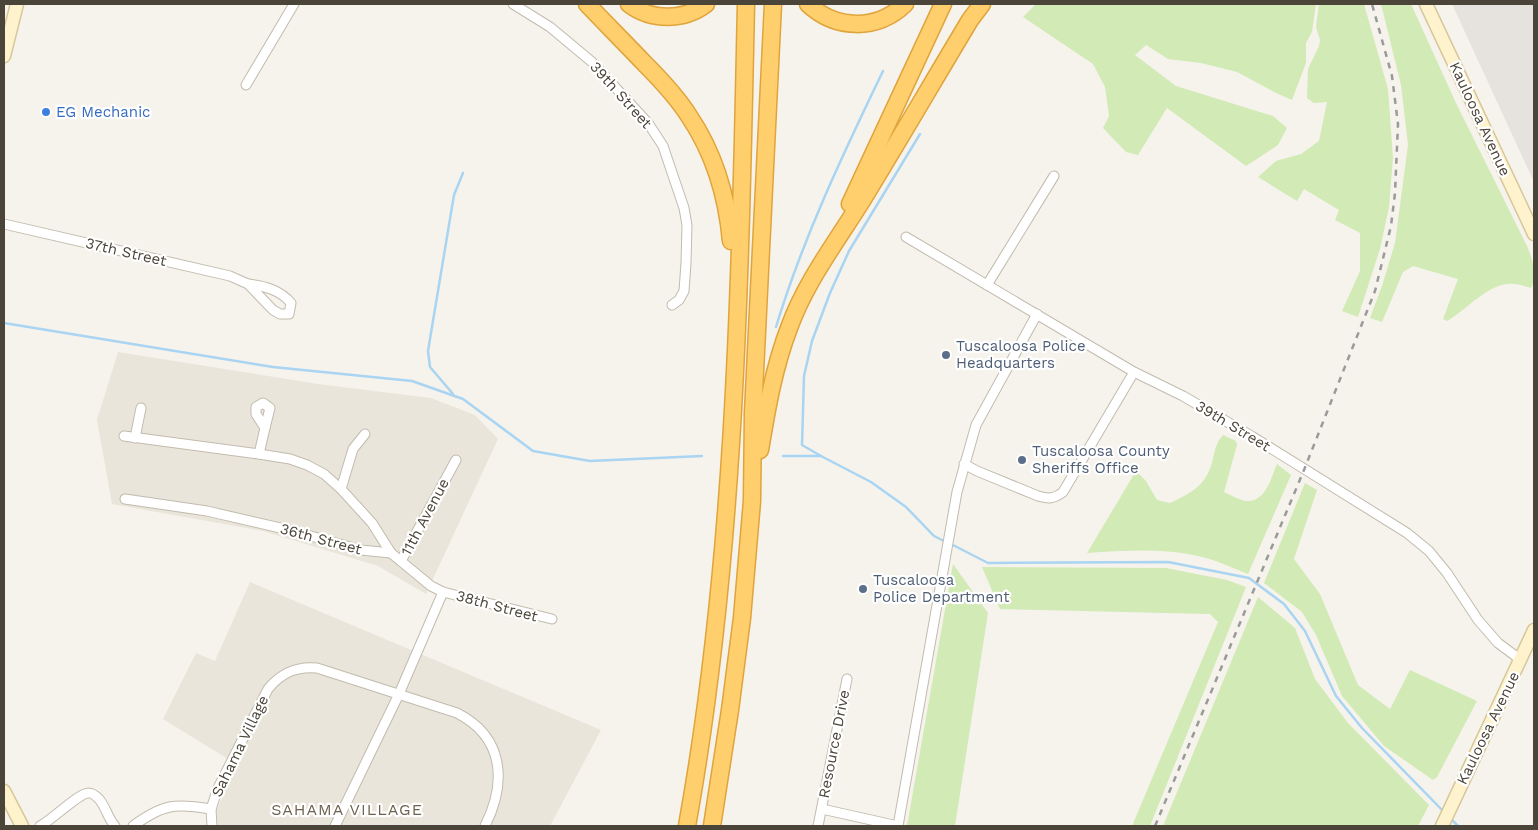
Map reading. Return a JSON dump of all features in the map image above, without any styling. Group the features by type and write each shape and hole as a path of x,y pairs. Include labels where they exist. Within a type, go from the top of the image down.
{"highway":[{"path":"587,4 672,93 690,116 703,141 720,184 729,221 737,304"},
{"path":"629,4 649,14 668,17 686,15 706,4"},
{"path":"687,826 702,730 716,611 728,482 737,304 746,4"},
{"path":"712,826 742,618 752,501 753,413 773,4"},
{"path":"808,4 826,17 852,25 878,21 905,4"},
{"path":"752,501 776,366 790,326 801,301 832,245 943,4"},
{"path":"832,245 855,212 970,20 982,4"}],"street":[{"path":"4,56 17,4"},
{"path":"246,85 294,4"},
{"name":"39th Street","path":"513,4 550,27 592,62 648,123 663,146 684,208 687,225 684,291 679,300 672,305"},
{"name":"Kauloosa Avenue","path":"1426,4 1534,234"},
{"path":"987,285 1054,176"},
{"name":"37th Street","path":"4,224 230,276 248,284 268,288 285,296 290,304 289,314 280,314 273,310 248,284"},
{"name":"39th Street","path":"906,237 1134,372 1183,396 1253,437 1407,533 1429,551 1447,573 1478,620 1498,643 1521,660"},
{"path":"898,826 957,492 964,464 976,426 1036,314"},
{"path":"964,464 976,471 1038,496 1047,498 1058,495 1063,492 1134,372"},
{"path":"135,438 141,408"},
{"path":"259,454 265,428"},
{"path":"341,489 353,449 365,434"},
{"name":"36th Street","path":"124,436 259,454 290,459 307,465 324,474 341,489 372,523 391,553"},
{"name":"11th Avenue","path":"443,592 431,586 401,561 456,460"},
{"name":"36th Street","path":"124,499 207,511 289,530 361,550 391,553"},
{"path":"391,553 401,561"},
{"path":"335,826 399,694 443,592"},
{"name":"38th Street","path":"443,592 552,620"},
{"name":"Kauloosa Avenue","path":"1442,826 1534,630"},
{"name":"Sahama Village","path":"212,826 212,809 218,788 263,697 281,675 298,668 317,668 457,712 480,729 491,744 498,761 499,780 493,808 485,826"},
{"name":"Resource Drive","path":"818,826 847,679"},
{"path":"4,791 22,826"},
{"path":"40,826 52,819 80,795 88,792 94,794 100,801 115,826"},
{"path":"133,826 156,810 165,808 184,806 212,809"},
{"name":"Resource Drive","path":"822,809 898,826"}],"shaded area":[{"path":"1452,4 1534,4 1534,182"},
{"path":"118,352 318,384 431,398 475,415 498,439 426,594 378,566 263,531 112,504 97,420"},
{"path":"250,582 601,730 550,826 218,826 216,812 236,764 163,719 196,653 215,661"}],"green space":[{"path":"1036,4 1316,4 1312,32 1306,43 1306,63 1292,100 1237,72 1201,63 1168,59 1146,45 1135,55 1176,86 1273,116 1287,128 1278,145 1246,166 1167,108 1138,155 1126,152 1103,128 1109,116 1105,87 1093,64 1023,17"},
{"path":"1319,4 1364,4 1388,89 1393,158 1389,207 1380,249 1358,317 1342,311 1360,271 1360,233 1335,220 1339,210 1304,189 1297,201 1258,177 1276,161 1301,154 1319,141 1327,102 1314,103 1307,98 1308,69 1320,40 1316,27"},
{"path":"1381,4 1411,4 1456,103 1527,246 1534,267 1534,278 1531,288 1514,284 1500,285 1484,294 1447,321 1443,319 1458,279 1413,266 1403,272 1382,322 1370,318 1395,243 1408,145 1401,85"},
{"path":"1223,435 1236,441 1237,445 1224,492 1238,499 1253,500 1258,498 1267,488 1277,464 1291,475 1248,574 1200,556 1167,551 1087,553 1136,471 1146,481 1157,500 1170,503 1191,492 1204,480 1210,470 1219,439"},
{"path":"1305,483 1317,490 1294,559 1320,594 1358,685 1390,709 1410,670 1477,701 1437,777 1433,780 1384,746 1342,696 1316,635 1302,612 1264,583"},
{"path":"953,564 988,613 955,826 907,826"},
{"path":"982,567 1166,568 1227,580 1246,587 1150,826 1132,826 1218,622 1210,614 1000,609"},
{"path":"1258,597 1295,628 1315,679 1348,723 1429,805 1418,826 1163,826"}],"waterway":[{"path":"776,327 811,229 883,71"},
{"path":"821,456 802,445 804,376 812,341 830,293 849,251 920,134"},
{"path":"453,394 430,367 428,351 454,195 463,173"},
{"path":"4,323 273,367 412,381 463,399 533,451 590,461 702,456"},
{"path":"783,456 821,456 871,482 906,507 934,536 946,542"},
{"path":"951,544 988,563 1168,562 1249,578 1284,604 1305,631 1336,696 1362,728 1444,812"},
{"path":"1449,817 1458,826"}],"railway":[{"path":"1155,826 1304,470 1375,291 1391,226 1395,193 1398,124 1392,76 1372,4"}],"place":[{"name":"EG Mechanic","path":"46,112"},
{"name":"Tuscaloosa Police Headquarters","path":"946,355"},
{"name":"Tuscaloosa County Sheriffs Office","path":"1022,460"},
{"name":"Tuscaloosa Police Department","path":"863,589"}],"district":[{"name":"SAHAMA VILLAGE","path":"347,809"}]}
